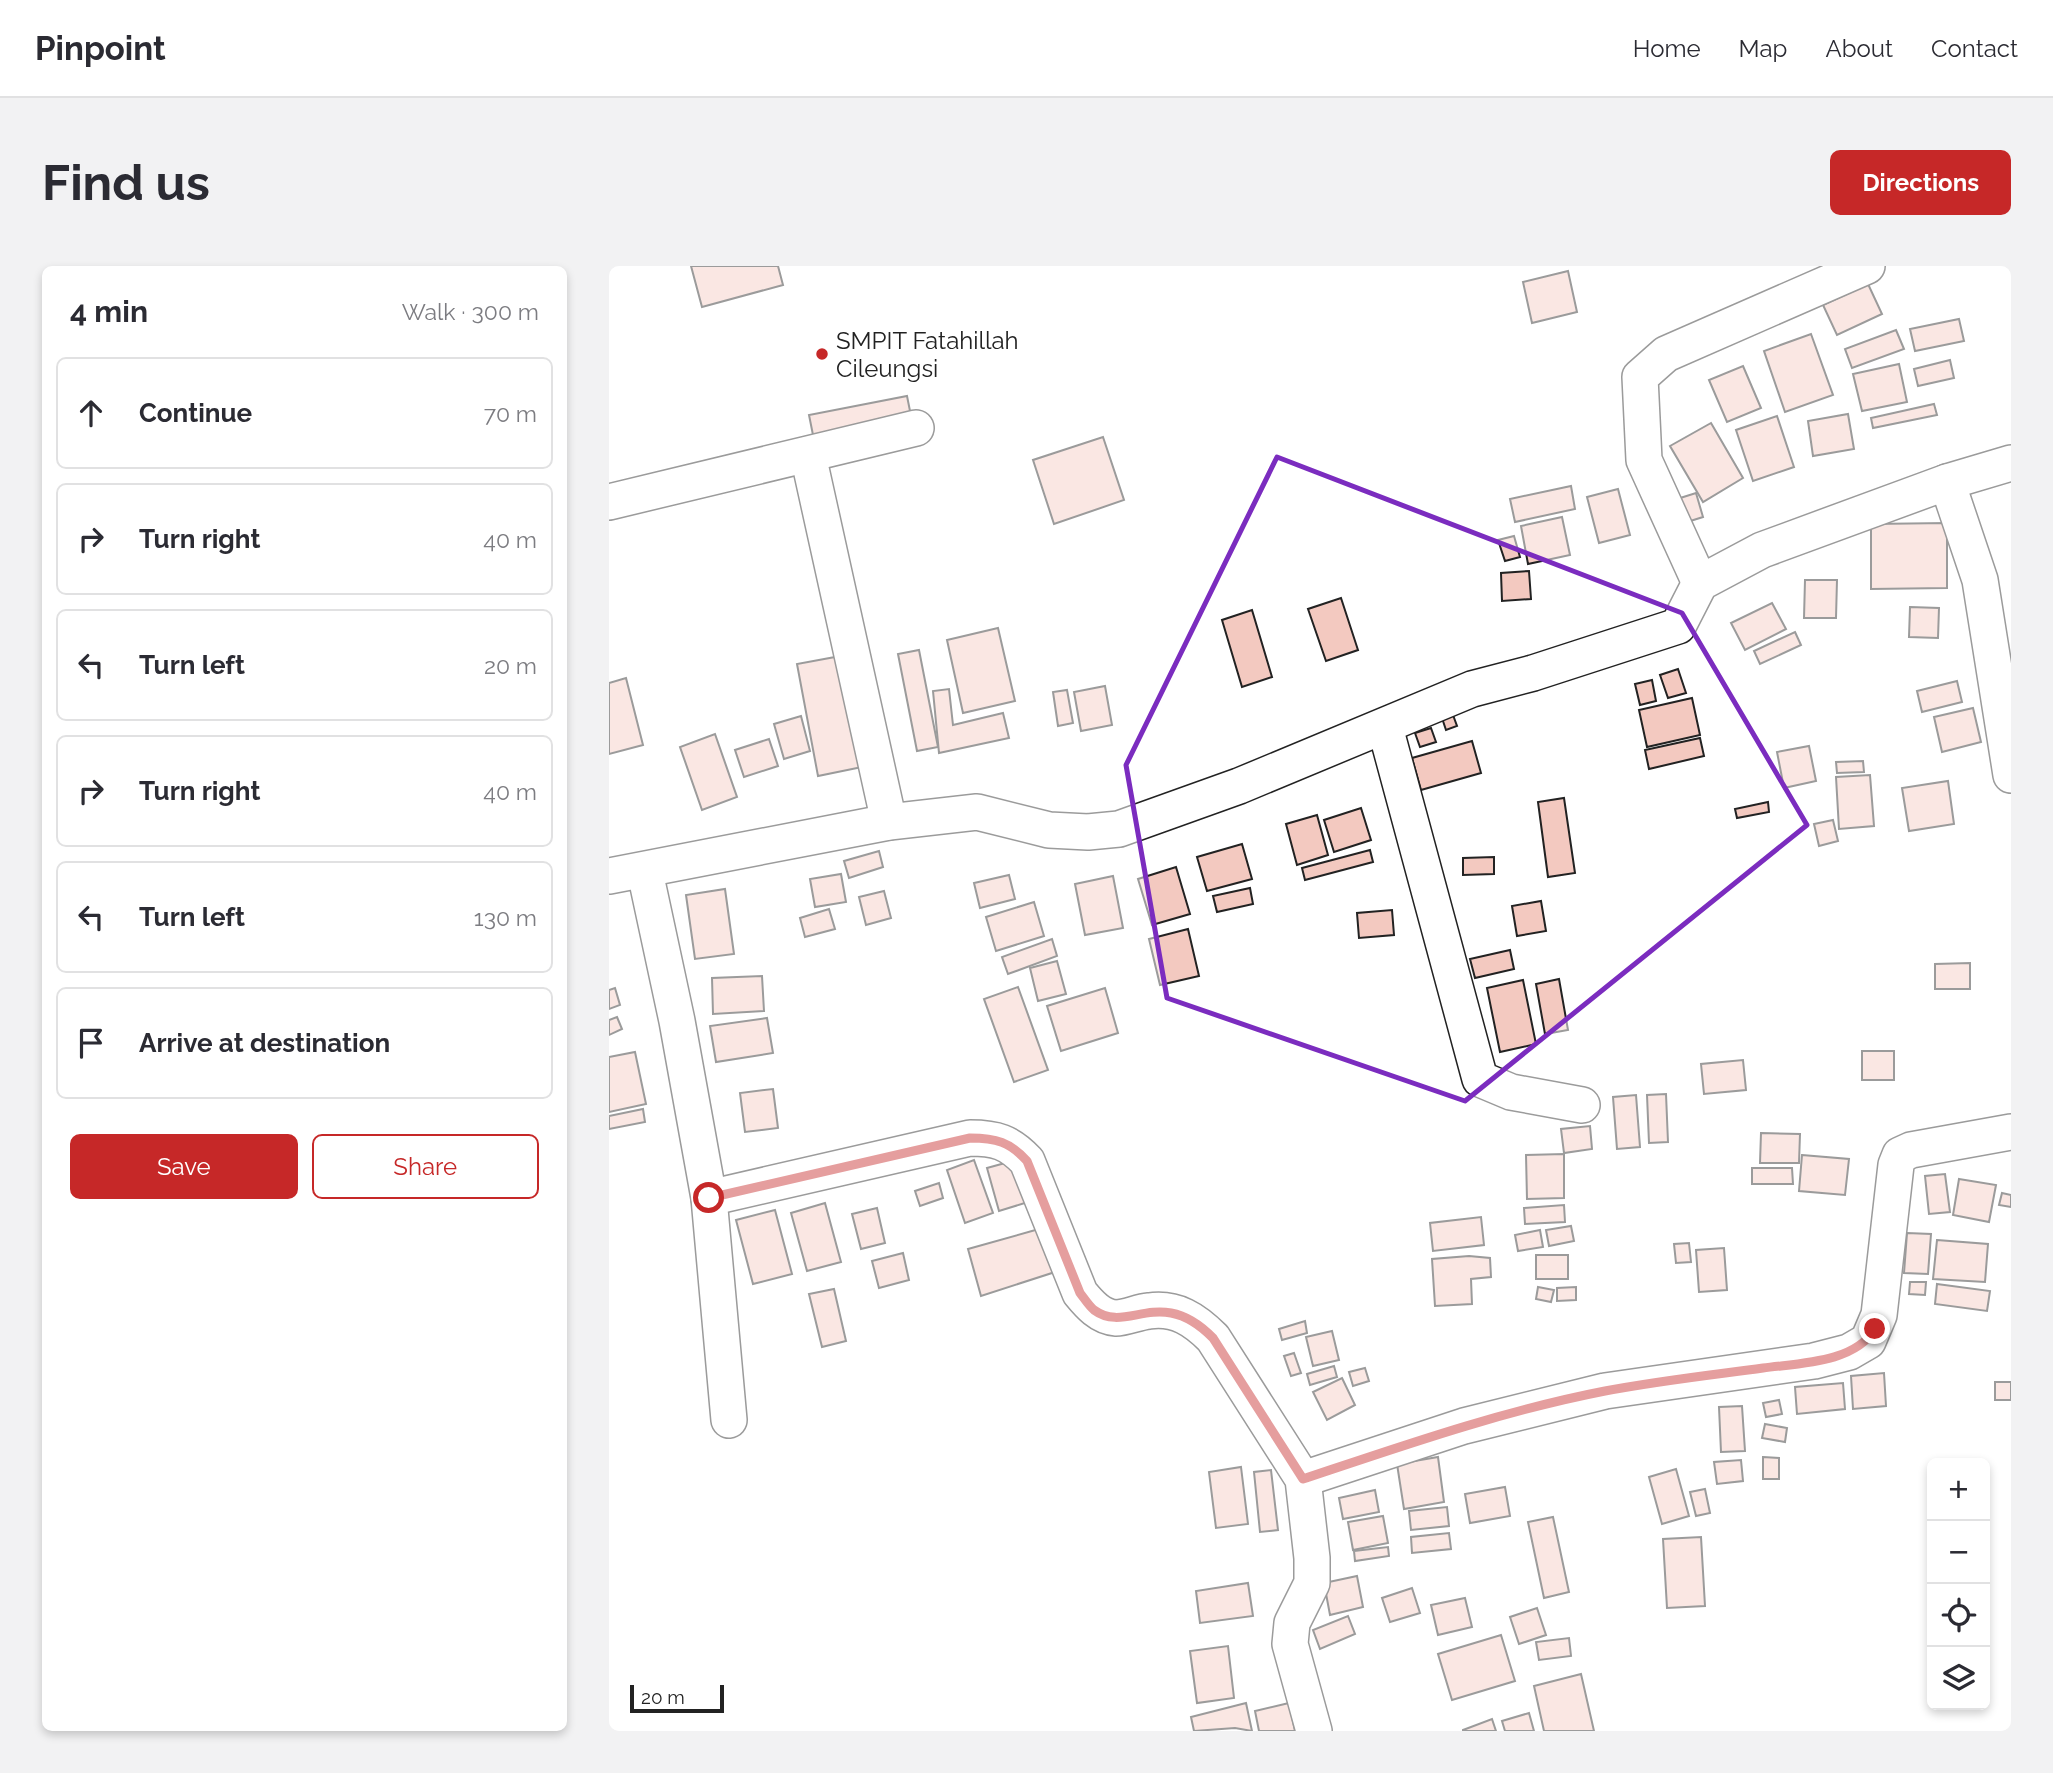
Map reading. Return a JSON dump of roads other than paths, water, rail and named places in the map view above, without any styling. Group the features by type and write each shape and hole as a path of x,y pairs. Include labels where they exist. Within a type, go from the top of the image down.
{"street":[{"path":"1700,583 1644,460 1640,377 1667,354 1867,266"},
{"path":"609,502 916,428"},
{"path":"808,455 889,822"},
{"path":"609,876 645,872 889,822 977,812 1049,830 1119,829 1239,786 1472,689 1533,673 1678,626 1700,583 1762,550 1947,482 2011,463"},
{"path":"1947,482 1980,580 2011,775"},
{"path":"1385,727 1480,1079 1511,1092 1582,1105"},
{"path":"645,872 677,1021 709,1198 729,1420"},
{"path":"1303,1479 1464,1426 1605,1391 1814,1361 1859,1347 1875,1329 1879,1315 1896,1165 1900,1155 1911,1150 2011,1132"},
{"path":"709,1198 970,1138 994,1138 1014,1146 1027,1161 1080,1293 1094,1310 1115,1318 1151,1310 1172,1312 1195,1320 1213,1338 1303,1479 1312,1558 1312,1583 1292,1623 1290,1644 1314,1731"}],"place":[{"name":"SMPIT Fatahillah Cileungsi","path":"822,354"}]}
